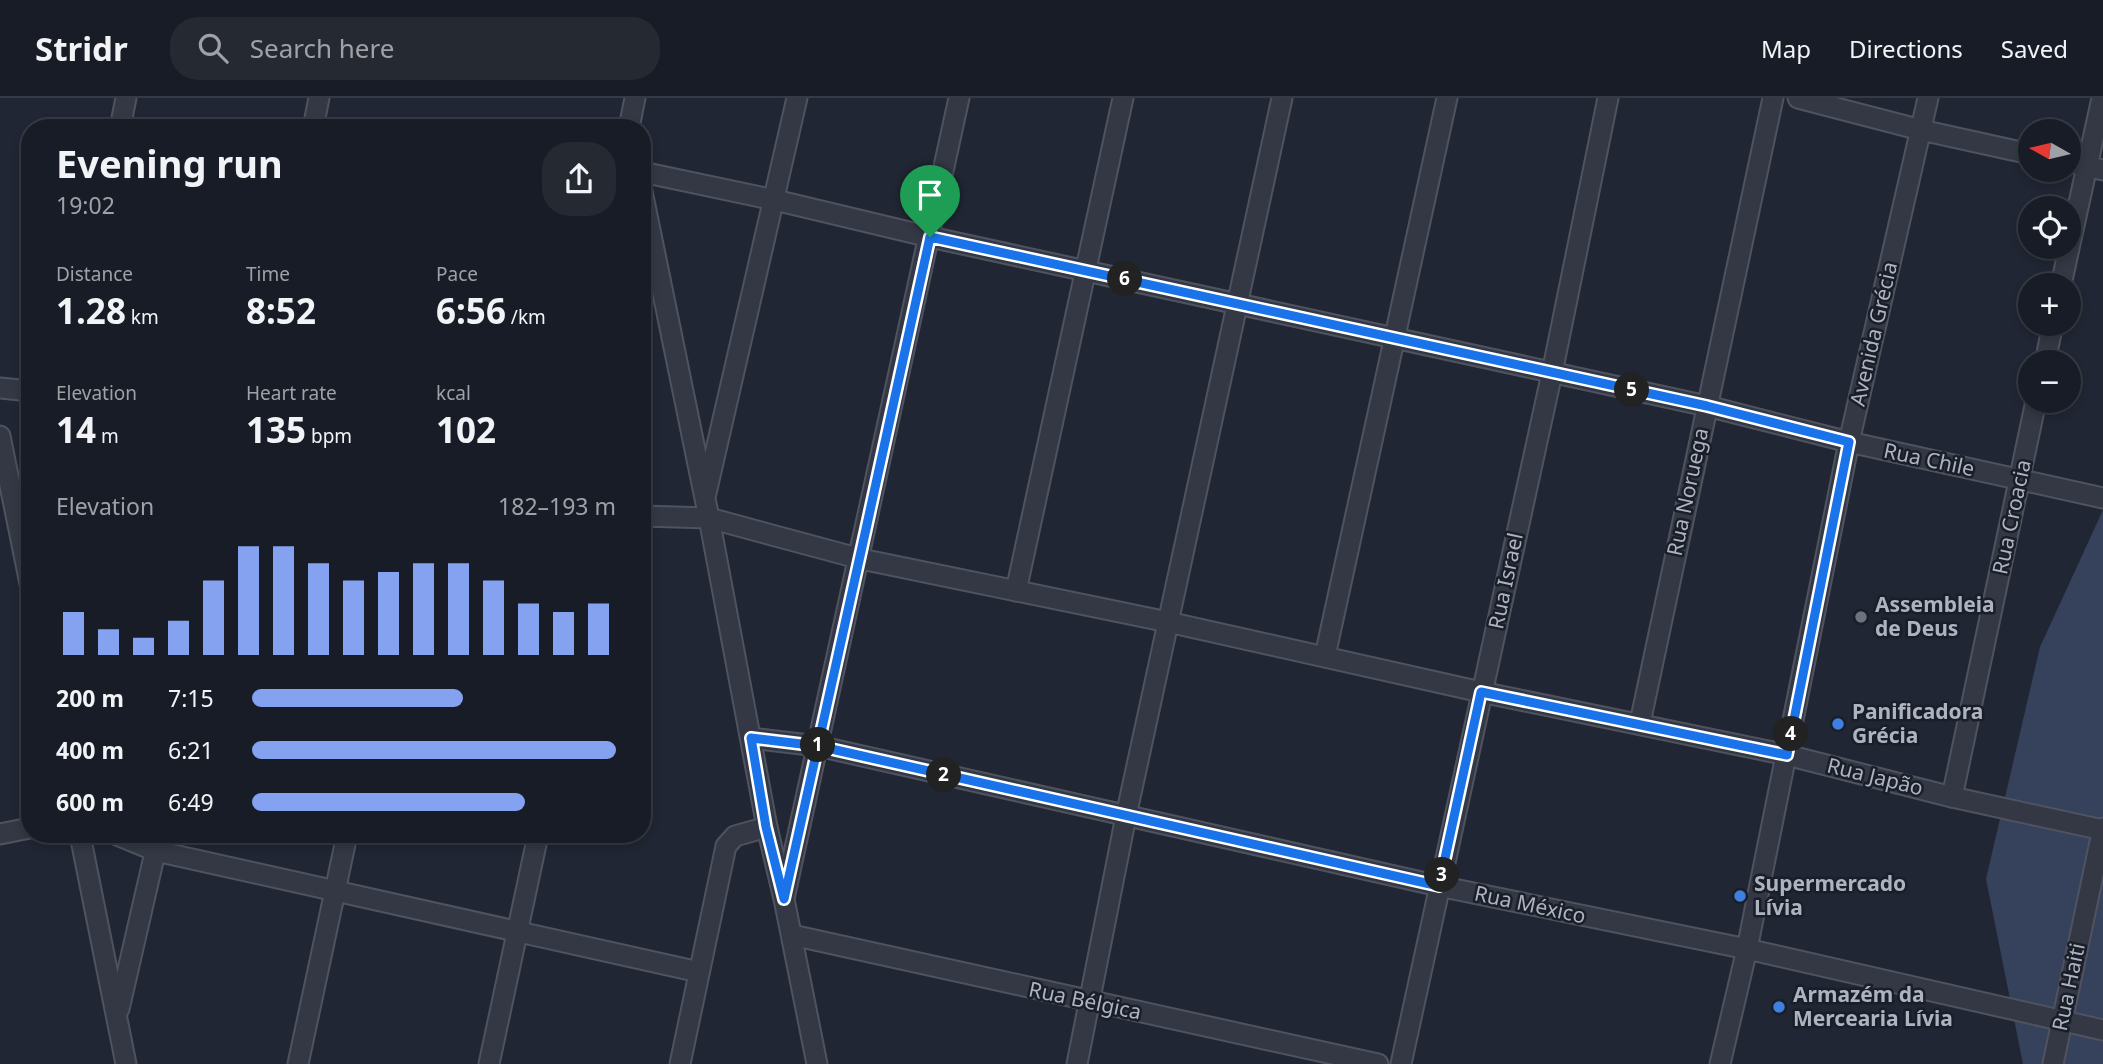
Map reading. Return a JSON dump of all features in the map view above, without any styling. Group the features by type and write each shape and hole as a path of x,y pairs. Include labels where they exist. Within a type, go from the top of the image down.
{"street":[{"path":"122,119 126,98"},
{"path":"315,119 319,98"},
{"path":"621,98 626,119"},
{"path":"630,119 635,98"},
{"path":"705,498 797,98"},
{"path":"784,899 861,559 959,98"},
{"path":"1016,591 1123,98"},
{"path":"1077,1064 1126,816 1282,98"},
{"path":"1325,656 1447,98"},
{"name":"Rua Israel","path":"1401,1064 1552,373 1608,98"},
{"name":"Rua Noruega","path":"1640,723 1773,98"},
{"path":"1798,98 1921,130 2018,151"},
{"name":"Avenida Grécia","path":"1720,1064 1787,755 1849,442 1928,98"},
{"path":"2064,273 2102,98"},
{"name":"Rua Chile","path":"651,174 1707,406 1849,442 2103,498"},
{"path":"651,235 705,498 766,827 792,935 817,1064"},
{"path":"0,388 21,390"},
{"name":"Rua Croacia","path":"1952,797 2034,413"},
{"path":"0,436 21,543"},
{"name":"Rua Japão","path":"651,516 709,519 861,559 1787,755 1952,797 2103,830"},
{"name":"Rua México","path":"751,738 818,746 1439,886 1746,949 2103,1030"},
{"path":"680,1064 726,846 735,836 766,827"},
{"path":"0,834 21,830"},
{"name":"Rua Haiti","path":"2053,1064 2103,830"},
{"path":"82,843 126,1064"},
{"path":"117,1017 157,843 335,891 699,972"},
{"path":"298,1064 345,843"},
{"path":"489,1064 536,843"},
{"name":"Rua Bélgica","path":"792,935 1378,1064"}],"water":[{"path":"2103,510 2103,1064 2023,1064 1986,879 2040,647"}],"place":[{"name":"Assembleia de Deus","path":"1861,617"},
{"name":"Panificadora Grécia","path":"1838,724"},
{"name":"Supermercado Lívia","path":"1740,896"},
{"name":"Armazém da Mercearia Lívia","path":"1779,1007"}],"route":[{"path":"930,237 861,559 818,746 784,899 766,827 751,738 818,746 1439,886 1481,692 1787,755 1849,442 1707,406 930,237"}]}
